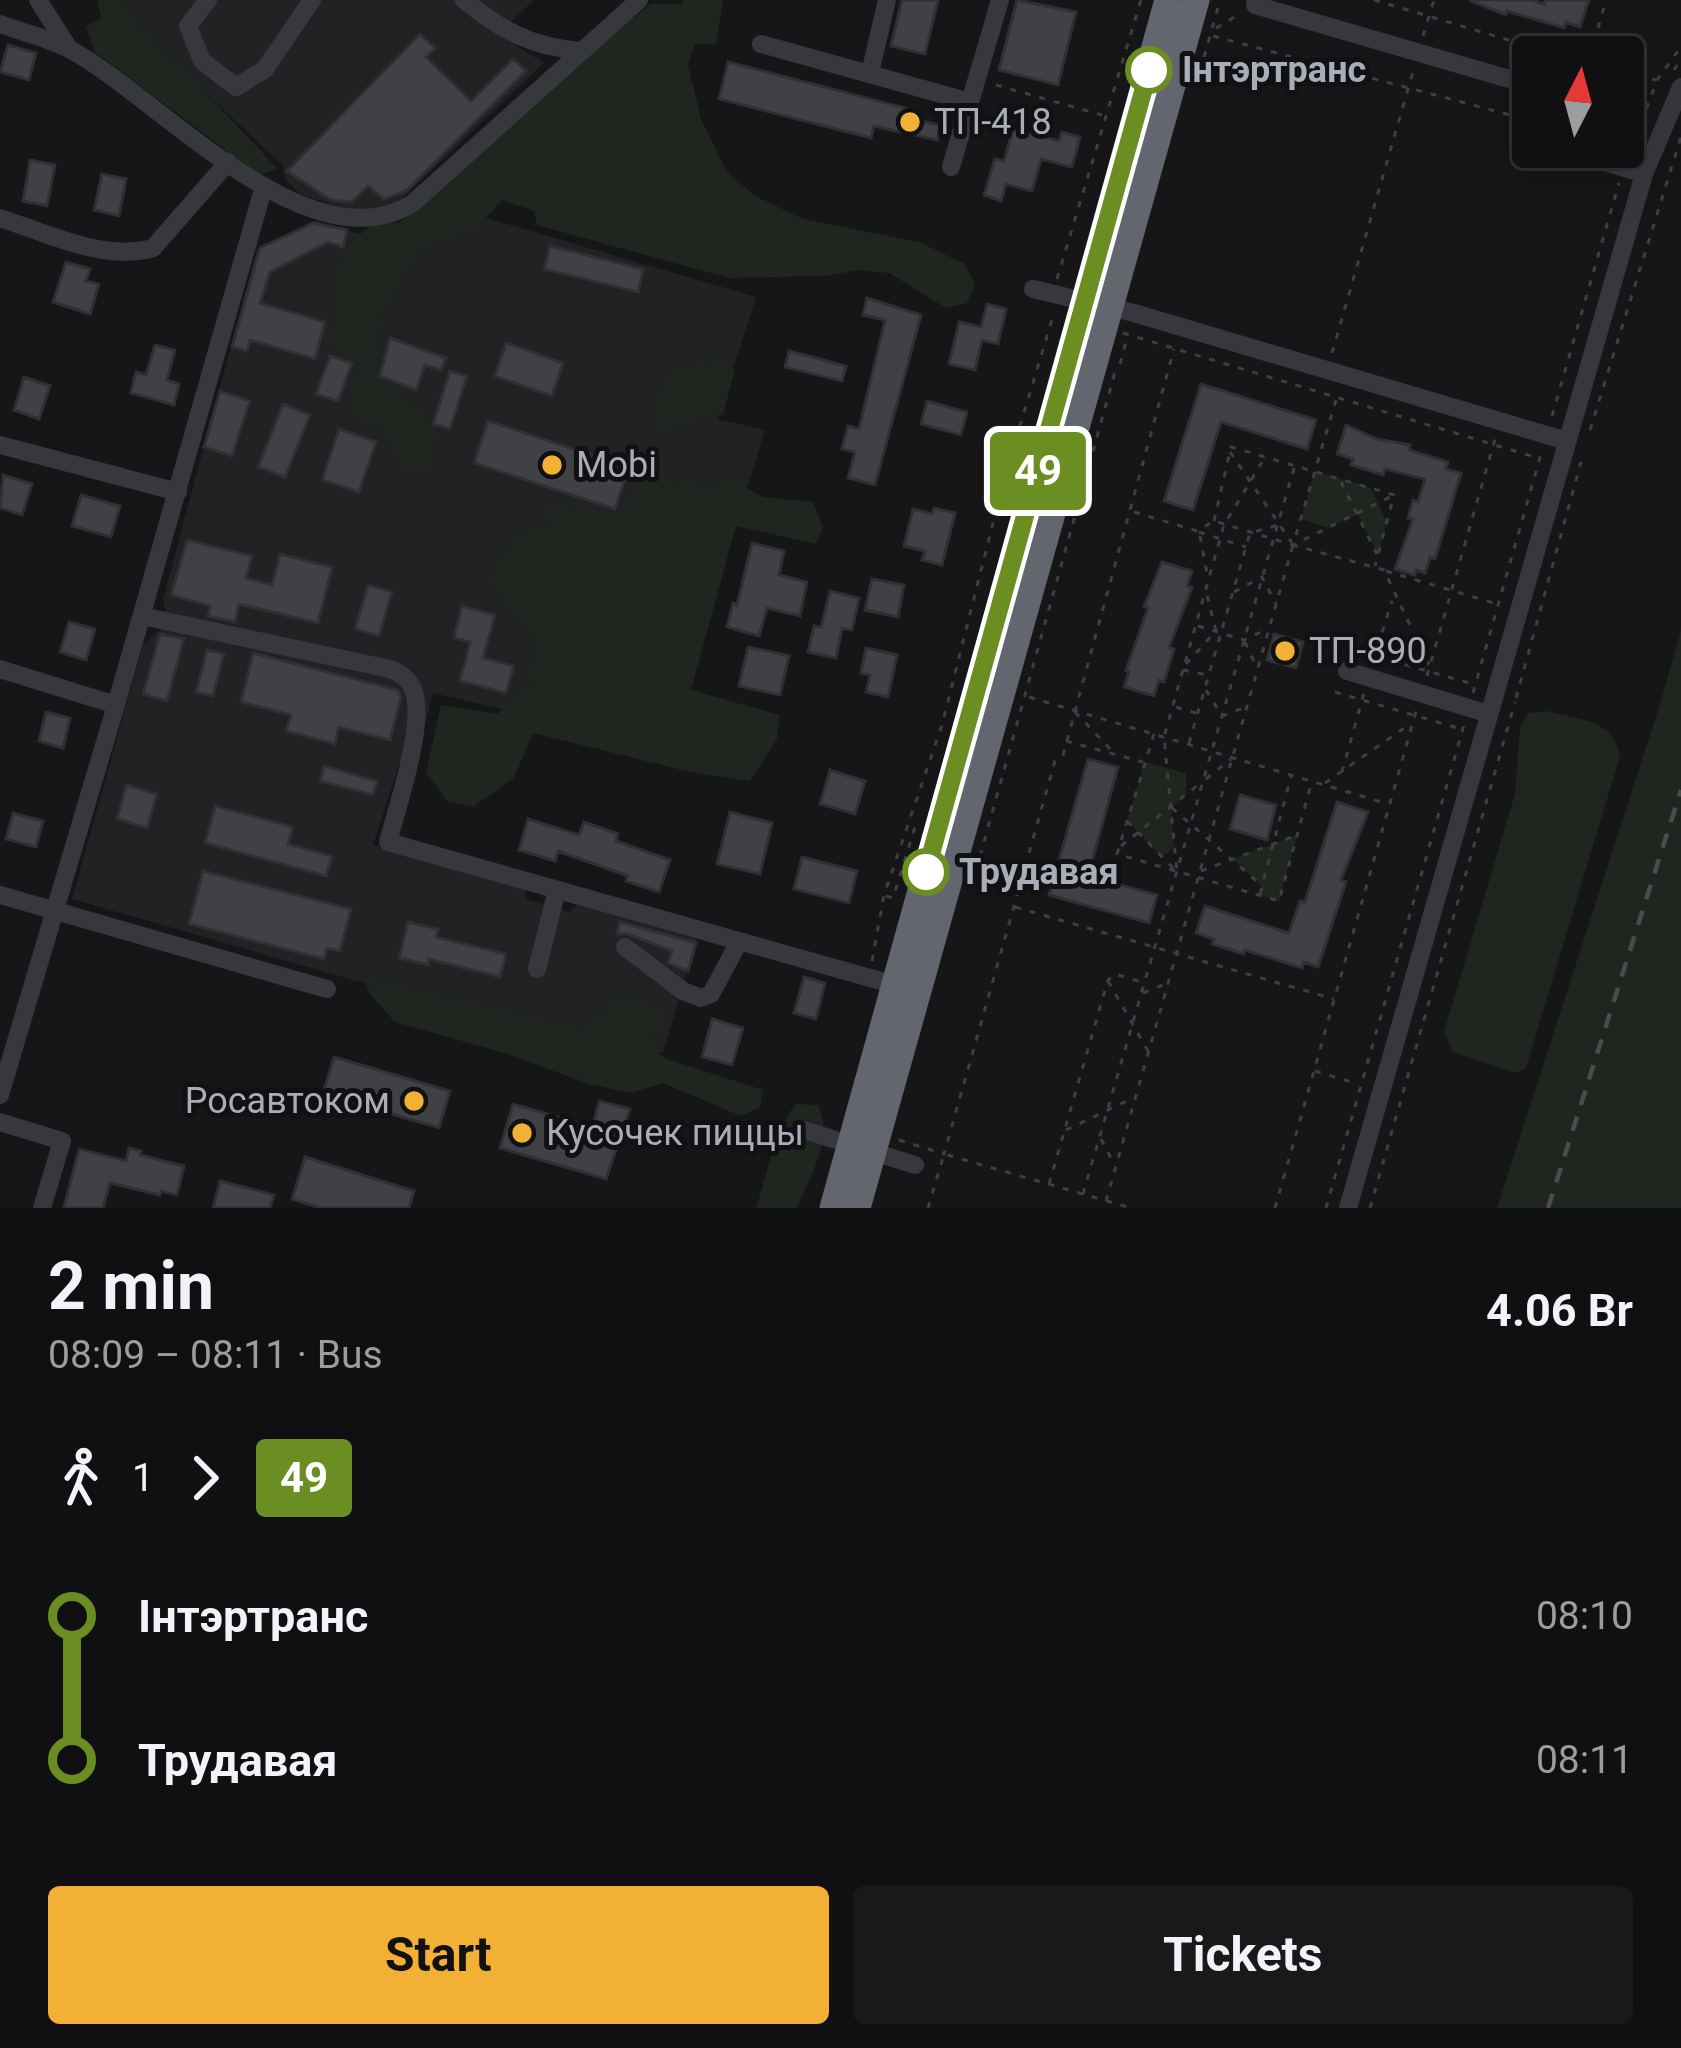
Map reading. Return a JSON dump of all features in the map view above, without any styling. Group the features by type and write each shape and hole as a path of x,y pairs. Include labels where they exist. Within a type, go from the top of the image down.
{"highway":[{"path":"857,1208 879,1143 1097,303 1168,0"},
{"path":"833,1208 879,1143 895,985 1097,303 1196,0"}],"street":[{"path":"38,0 69,49"},
{"path":"208,0 188,26 202,62 236,87 265,68 312,0"},
{"path":"464,0 495,26 524,41 581,51"},
{"path":"0,24 69,49 264,186 299,203 348,217 382,217 398,212 639,0"},
{"path":"870,74 887,0"},
{"path":"951,167 1000,0"},
{"path":"1255,2 1512,80"},
{"path":"760,44 970,102"},
{"path":"1348,1208 1489,714 1576,444 1644,174 1681,87"},
{"path":"0,218 91,247 136,253 153,248 228,162"},
{"path":"1624,168 1644,174"},
{"path":"0,1095 264,186"},
{"path":"1034,290 1097,303 1576,444"},
{"path":"0,445 178,492"},
{"path":"142,616 370,664 404,676 413,688 416,718 388,842 895,985"},
{"path":"0,669 116,705"},
{"path":"1347,671 1489,714"},
{"path":"537,969 557,890"},
{"path":"0,896 326,989"},
{"path":"625,947 683,991 701,998 711,994 739,942"},
{"path":"0,1122 62,1141 42,1208"},
{"path":"804,1130 879,1143 915,1165"}],"path":[{"path":"929,765 1004,478 1054,316 1055,294 1104,116 1142,0"},
{"path":"1374,0 1512,41"},
{"path":"1332,355 1434,0"},
{"path":"1596,36 1606,0"},
{"path":"1255,2 1205,33 1512,116"},
{"path":"1644,115 1657,80 1681,47"},
{"path":"1644,77 1657,80"},
{"path":"976,80 1104,116"},
{"path":"1576,444 1681,137"},
{"path":"1325,1208 1624,168"},
{"path":"1124,333 1494,441 1543,460"},
{"path":"928,1208 1055,761 1063,755 1174,349"},
{"path":"969,894 1119,365 1115,364"},
{"path":"1098,1208 1115,1166 1342,376"},
{"path":"1275,1208 1494,441"},
{"path":"1198,532 1214,521 1231,447 1394,496"},
{"path":"1230,452 1293,545"},
{"path":"1177,872 1164,737 1224,524 1265,457"},
{"path":"1370,1208 1582,458"},
{"path":"1083,1195 1295,465"},
{"path":"1339,478 1378,556"},
{"path":"1293,545 1394,496"},
{"path":"1375,568 1394,496"},
{"path":"1131,511 1246,548"},
{"path":"1214,521 1502,605"},
{"path":"1250,533 1277,525"},
{"path":"1198,532 1208,581"},
{"path":"1189,745 1250,533"},
{"path":"1384,570 1429,669"},
{"path":"1262,577 1276,604"},
{"path":"1232,592 1262,577"},
{"path":"1206,589 1218,632"},
{"path":"1196,625 1244,640 1270,628"},
{"path":"1184,668 1218,632"},
{"path":"1244,640 1258,670"},
{"path":"1348,648 1478,686"},
{"path":"1184,668 1209,675"},
{"path":"1205,688 1222,716"},
{"path":"1335,692 1462,730"},
{"path":"1507,695 1516,698"},
{"path":"1023,696 1390,804"},
{"path":"1173,706 1198,713"},
{"path":"1222,716 1247,706"},
{"path":"1073,711 1115,754"},
{"path":"1323,784 1414,718"},
{"path":"1154,734 1117,854 1177,872 1279,901 1312,781"},
{"path":"1066,741 1145,763"},
{"path":"1119,847 1233,758"},
{"path":"1260,896 1292,775"},
{"path":"1171,807 1262,885"},
{"path":"1127,821 1177,872"},
{"path":"884,895 893,898 915,827 909,825"},
{"path":"1198,875 1297,835"},
{"path":"1013,906 1336,999"},
{"path":"1048,1184 1108,980 1115,974 1144,983"},
{"path":"1108,980 1148,1052"},
{"path":"1142,993 1168,983"},
{"path":"1315,1071 1363,1085"},
{"path":"1064,1131 1135,1096"},
{"path":"879,1143 902,1127"},
{"path":"1100,1138 1115,1166"},
{"path":"879,1143 944,1154 1130,1208"}],"shaded area":[{"path":"97,0 126,0 130,13 278,169 259,175 94,51 86,27 101,17"},
{"path":"108,0 534,0 506,26 491,30 544,63 393,207 345,209 302,195 285,180 283,166"},
{"path":"684,0 723,0 716,44 695,44 688,65 701,119 727,172 755,196 803,219 919,242 965,264 975,284 967,303 946,308 889,273 859,270 825,276 729,278 537,225 534,211 502,200 474,231 442,238 415,256 384,314 375,349 379,376 437,424 431,468 404,473 393,440 350,410 361,362 329,346 340,307 333,284 349,243 370,226 400,222 575,63 651,4 681,4"},
{"path":"456,209 756,297 717,419 765,430 667,748 433,693 415,766 400,762 373,845 524,889 526,899 569,912 578,905 697,939 663,1053 353,980 72,899 143,645 159,631 166,613 163,599 257,250 317,221 404,248"},
{"path":"716,357 735,369 723,415 660,429 653,418 672,367 700,365"},
{"path":"640,471 709,490 728,477 763,497 813,502 823,527 816,544 736,526 691,690 780,715 777,739 750,781 694,773 533,733 514,778 473,807 447,801 426,773 441,705 497,714 528,689 538,640 485,577 519,535 550,525 550,500 623,517"},
{"path":"1315,471 1371,488 1387,523 1378,555 1358,514 1328,528 1301,519"},
{"path":"1681,630 1681,1208 1497,1208 1662,698"},
{"path":"1546,711 1603,728 1617,744 1620,756 1526,1068 1516,1073 1453,1052 1444,1032 1515,794 1520,728 1528,713"},
{"path":"1145,762 1186,773 1186,795 1171,807 1174,847 1162,857 1127,821"},
{"path":"1297,835 1279,901 1260,896 1261,885 1232,859"},
{"path":"371,980 585,1031 609,1001 631,997 665,1015 654,1039 658,1052 763,1090 760,1107 741,1116 663,1083 631,1093 589,1084 508,1054 395,1022 370,994 366,983"},
{"path":"796,1104 818,1105 822,1117 822,1144 813,1171 797,1208 756,1208 777,1139"}],"building":[{"path":"902,0 938,0 925,54 891,46"},
{"path":"1017,0 1076,12 1058,85 999,70"},
{"path":"1469,0 1544,4 1545,0 1589,0 1580,27 1566,22 1564,28 1507,11 1506,15"},
{"path":"420,34 435,48 426,57 471,101 513,59 526,71 406,191 384,199 368,186 352,202 331,200 287,171"},
{"path":"8,45 36,53 29,80 0,72"},
{"path":"728,62 913,110 911,119 940,125 937,140 874,126 871,138 719,99"},
{"path":"1013,129 1059,141 1062,132 1080,137 1072,167 1041,159 1032,191 1006,184 1001,201 984,195 995,159 1004,161"},
{"path":"30,160 55,165 47,206 23,201"},
{"path":"102,174 126,179 119,216 94,210"},
{"path":"313,223 347,230 343,247 328,242 270,272 260,303 325,322 315,359 250,340 247,351 232,347 260,248"},
{"path":"550,246 643,269 638,292 544,269"},
{"path":"66,262 90,269 86,281 99,284 90,314 53,302"},
{"path":"867,298 921,315 875,485 848,478 855,452 842,449 848,426 859,429 885,320 863,315"},
{"path":"987,304 1006,309 998,344 982,340 975,370 949,364 959,322 981,327"},
{"path":"390,338 446,358 441,370 425,365 416,390 380,376"},
{"path":"506,343 563,363 552,396 495,376"},
{"path":"155,345 175,350 167,380 179,384 174,405 131,393 136,372 146,375"},
{"path":"789,351 846,366 842,381 785,367"},
{"path":"330,356 352,363 338,401 316,394"},
{"path":"450,371 467,376 450,429 433,424"},
{"path":"24,377 50,386 39,419 14,410"},
{"path":"1201,384 1316,420 1307,449 1221,422 1193,510 1164,501"},
{"path":"220,391 250,401 232,456 204,447"},
{"path":"927,401 967,412 961,435 921,424"},
{"path":"283,404 310,415 285,477 258,467"},
{"name":"Mobi","path":"488,421 629,467 615,509 474,463"},
{"path":"1346,425 1377,439 1410,445 1409,450 1448,462 1446,469 1461,473 1435,559 1430,557 1425,573 1395,569 1413,519 1408,518 1413,500 1418,502 1425,479 1385,469 1383,475 1351,465 1353,459 1337,454"},
{"path":"339,429 376,442 359,492 322,480"},
{"path":"3,475 32,484 22,515 0,508"},
{"path":"81,495 120,506 111,537 72,526"},
{"path":"934,508 955,513 942,565 922,560 925,551 904,546 913,509 932,514"},
{"path":"187,540 252,556 246,578 272,585 280,554 332,567 318,623 239,604 235,622 208,616 210,606 171,595"},
{"path":"752,543 784,551 779,575 807,582 800,616 767,608 759,636 727,627"},
{"path":"1162,562 1192,571 1187,586 1192,587 1169,648 1174,649 1164,682 1159,680 1154,696 1124,687 1148,608 1144,607"},
{"path":"872,579 904,585 898,617 865,610"},
{"path":"368,585 392,592 379,636 355,629"},
{"path":"830,591 859,598 852,630 842,628 836,658 808,652 814,626 821,627"},
{"path":"462,606 495,615 483,658 514,666 506,693 460,681 470,642 454,638"},
{"path":"69,622 95,629 86,660 60,652"},
{"path":"160,634 184,639 167,701 143,694"},
{"name":"ТП-890","path":"1274,634 1303,642 1296,668 1267,660"},
{"path":"748,647 789,656 780,695 739,686"},
{"path":"866,648 897,655 888,697 866,692 870,675 861,673"},
{"path":"207,650 224,654 213,696 196,692"},
{"path":"253,653 398,690 401,697 390,740 339,727 335,744 286,731 291,715 241,702"},
{"path":"46,712 70,718 63,748 39,741"},
{"path":"1088,759 1118,767 1088,876 1157,895 1149,923 1049,895"},
{"path":"324,766 377,781 373,795 320,781"},
{"path":"830,770 865,781 855,814 820,804"},
{"path":"126,785 157,794 147,828 117,819"},
{"path":"1240,795 1276,805 1267,840 1230,829"},
{"path":"1337,802 1368,812 1341,880 1346,882 1318,967 1304,962 1302,968 1245,950 1244,954 1212,944 1214,939 1196,933 1205,906 1289,933 1300,901 1305,902"},
{"path":"215,806 293,827 288,844 332,856 326,876 205,843"},
{"path":"730,812 772,823 760,874 717,864"},
{"path":"13,813 43,821 36,847 6,839"},
{"path":"528,819 579,835 584,822 618,834 616,841 670,860 659,892 558,851 555,861 519,850"},
{"path":"802,857 857,871 849,903 794,889"},
{"path":"203,871 351,909 340,951 327,948 324,959 189,924"},
{"path":"408,922 438,929 436,937 506,954 500,977 429,959 428,965 399,958"},
{"path":"620,922 696,943 688,971 668,963 672,951 617,934"},
{"path":"804,977 825,983 816,1019 794,1013"},
{"path":"712,1019 743,1028 732,1065 702,1057"},
{"path":"334,1057 450,1091 439,1128 323,1094"},
{"path":"599,1101 630,1109 606,1179 500,1148 513,1104 593,1127"},
{"path":"129,1148 184,1166 177,1195 110,1183 103,1208 64,1208 79,1149 126,1161"},
{"path":"305,1157 414,1191 409,1208 320,1208 292,1199"},
{"path":"220,1181 274,1195 270,1208 213,1208"}],"railway":[{"path":"1548,1208 1681,790"}],"bus line":[{"name":"49","path":"926,872 1149,70"}],"place":[{"name":"Інтэртранс","path":"1149,70"},
{"name":"ТП-418","path":"910,122"},
{"name":"Mobi","path":"552,465"},
{"name":"ТП-890","path":"1285,651"},
{"name":"Трудавая","path":"926,872"},
{"name":"Росавтоком","path":"414,1101"},
{"name":"Кусочек пиццы","path":"522,1133"}]}
